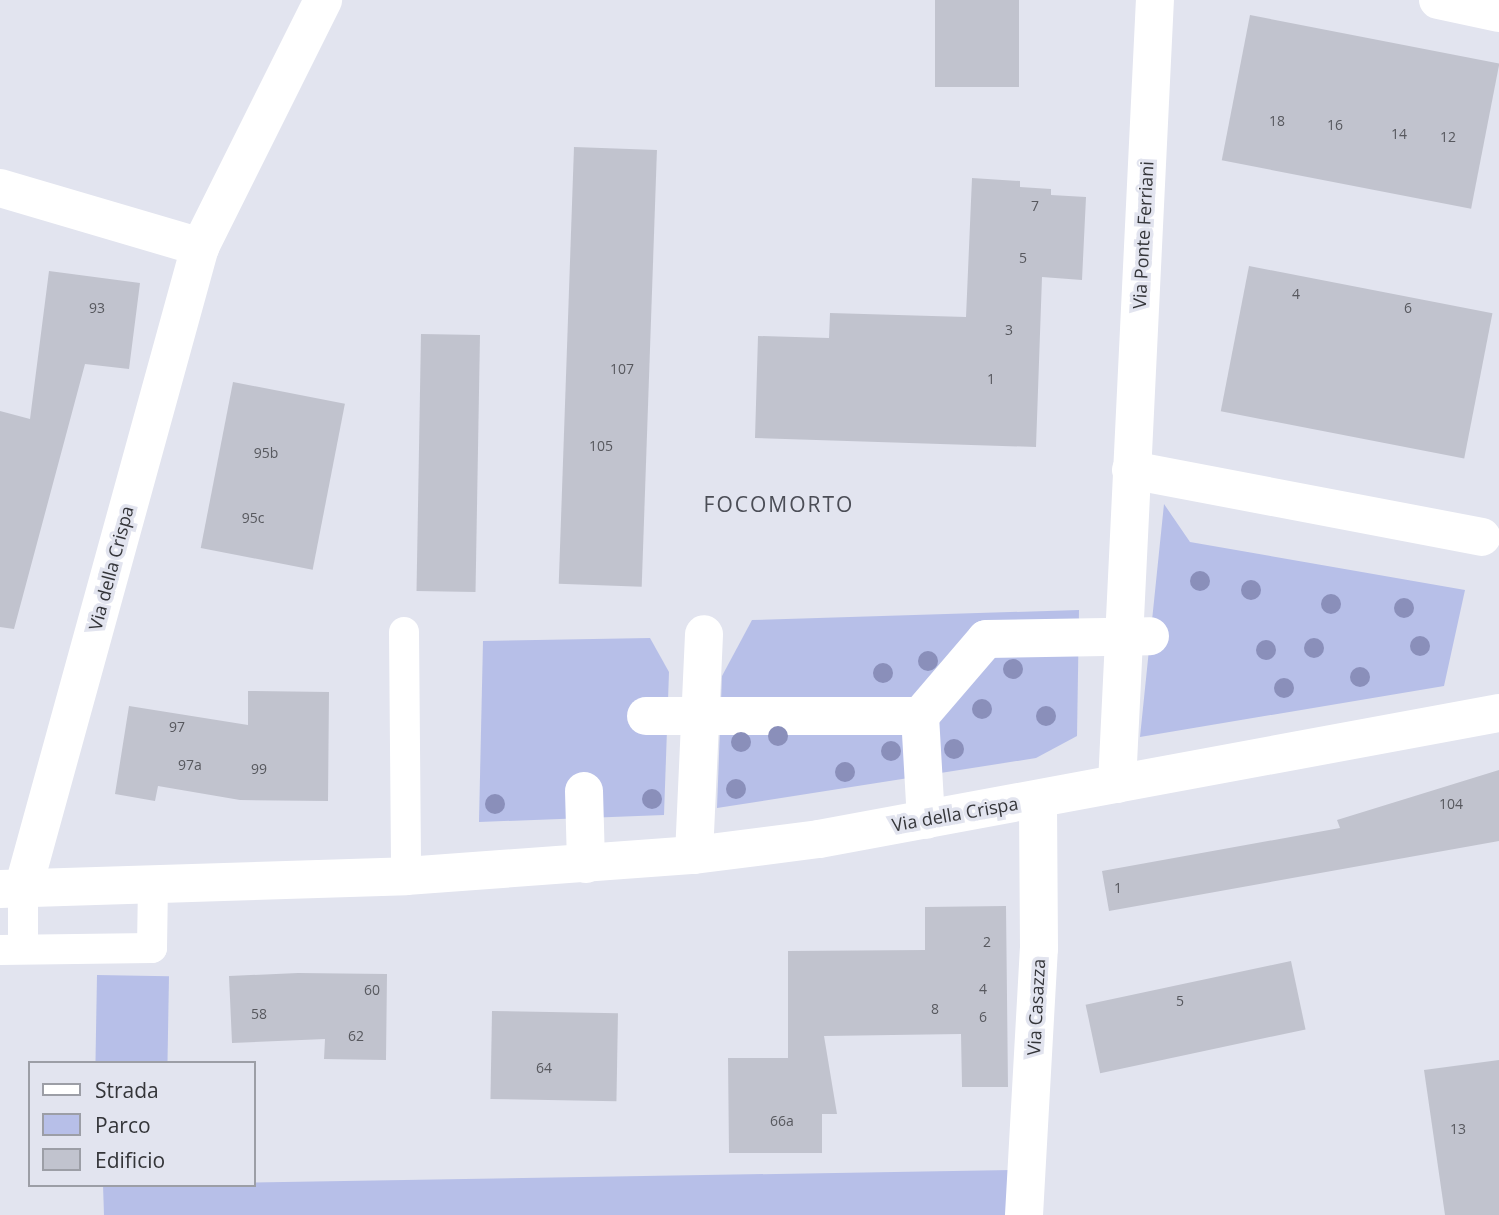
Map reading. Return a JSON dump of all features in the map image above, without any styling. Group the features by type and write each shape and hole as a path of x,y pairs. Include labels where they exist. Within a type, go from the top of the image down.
{"street":[{"name":"Via della Crispa","path":"323,0 200,247 11,889 406,876 694,855 926,820 1499,713"},
{"name":"Via Ponte Ferriani","path":"1117,785 1137,636 1131,470 1155,0"},
{"path":"1438,0 1499,13"},
{"path":"0,188 200,247"},
{"path":"1131,470 1482,537"},
{"path":"694,855 698,716 704,634"},
{"path":"926,820 920,716 986,639 1137,636"},
{"path":"646,716 920,716"},
{"path":"584,791 586,864"},
{"name":"Via Casazza","path":"1024,1215 1039,949 1038,799"}],"lane":[{"path":"404,632 406,876"},
{"name":"Via della Crispa","path":"11,889 12,950 152,948 153,885"}],"green space":[{"path":"1164,504 1190,542 1465,590 1444,686 1140,737"},
{"path":"1079,610 1077,736 1036,758 717,808 722,676 752,620"},
{"path":"650,638 669,672 664,815 479,822 483,641"},
{"path":"97,975 169,976 168,1061 95,1061"},
{"path":"1012,1170 1009,1215 104,1215 103,1187 256,1187 256,1182"}],"building":[{"path":"935,0 1019,0 1019,87 935,87"},
{"path":"1250,15 1499,63 1471,209 1222,160"},
{"path":"574,147 657,150 642,587 559,584"},
{"path":"972,178 1020,181 1020,187 1051,189 1051,195 1086,197 1082,280 1042,277 1036,447 755,438 758,336 829,338 830,313 966,317"},
{"path":"1249,266 1492,313 1464,459 1221,411"},
{"path":"49,271 140,283 129,369 85,364 14,629 0,627 0,411 30,419"},
{"path":"421,334 480,335 476,592 417,591"},
{"path":"233,382 345,404 313,570 201,548"},
{"path":"248,691 329,692 328,801 240,800 158,786 155,801 115,794 129,706 248,725"},
{"path":"1499,770 1499,841 1109,911 1102,871 1340,828 1337,820"},
{"path":"1006,906 1008,1087 962,1087 961,1034 824,1036 837,1114 822,1114 822,1153 729,1153 728,1058 788,1058 788,951 925,950 925,907"},
{"path":"1291,961 1306,1029 1100,1073 1086,1005"},
{"path":"298,973 387,974 386,1060 324,1059 325,1039 232,1043 229,976"},
{"path":"492,1011 618,1013 616,1101 490,1099"},
{"path":"1499,1060 1499,1215 1445,1215 1424,1070"}],"district":[{"name":"FOCOMORTO","path":"779,504"}]}
